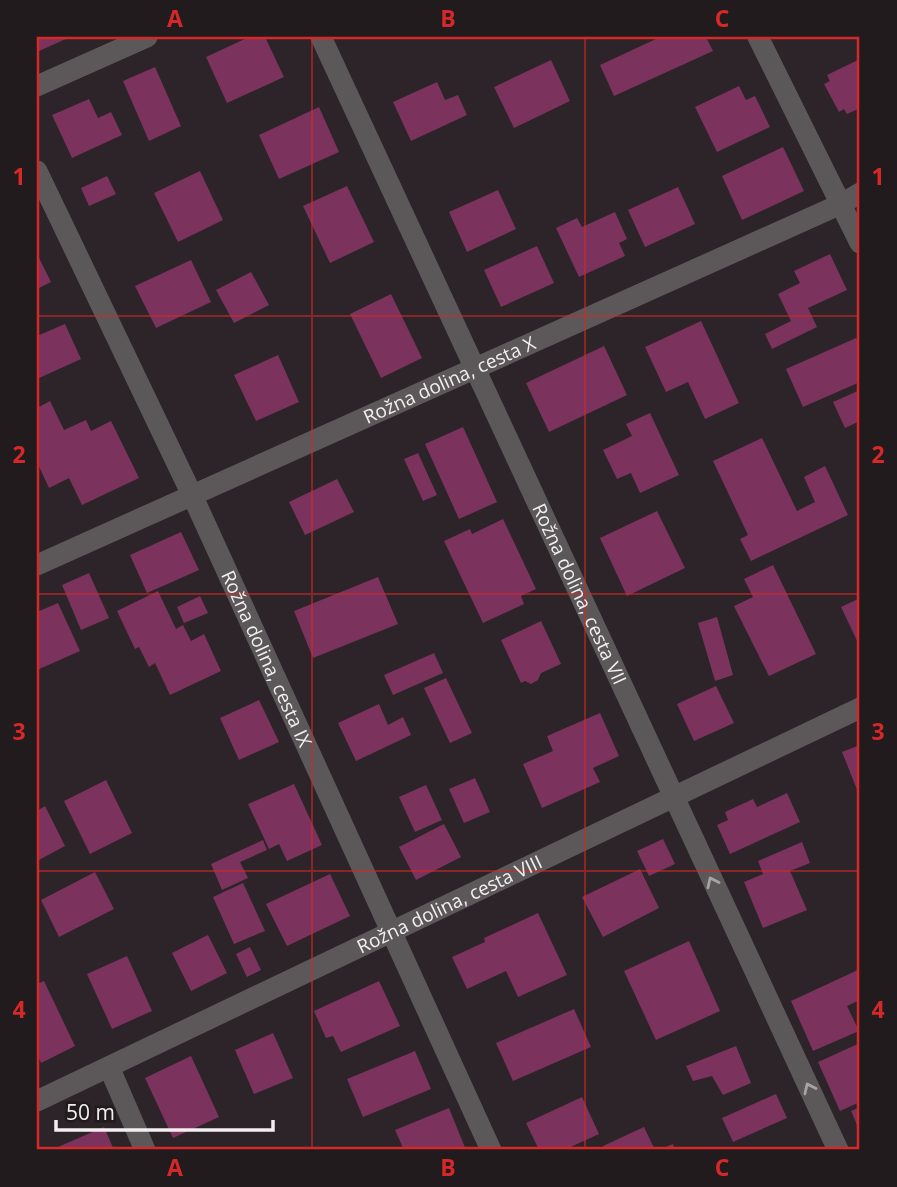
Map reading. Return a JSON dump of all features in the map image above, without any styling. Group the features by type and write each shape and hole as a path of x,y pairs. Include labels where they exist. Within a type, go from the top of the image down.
{"street":[{"path":"37,86 147,37"},
{"name":"Rožna dolina, cesta VII","path":"321,37 838,1150"},
{"path":"758,37 860,243"},
{"name":"Rožna dolina, cesta IX","path":"37,171 193,497 491,1150"},
{"name":"Rožna dolina, cesta X","path":"37,565 475,370 860,193"},
{"name":"Rožna dolina, cesta VIII","path":"37,1101 860,708"},
{"path":"109,1067 145,1150"}],"building":[{"path":"37,37 70,37 37,52"},
{"path":"249,37 265,37 284,77 227,103 206,57"},
{"path":"655,37 706,37 713,51 614,96 600,65 656,39"},
{"path":"860,59 860,108 847,114 844,109 839,112 824,84 830,81 827,75"},
{"path":"551,60 570,101 514,128 494,87"},
{"path":"155,67 181,126 149,141 123,81"},
{"path":"437,82 445,100 458,95 467,115 411,141 393,102"},
{"path":"739,86 746,100 755,96 770,127 717,152 695,107"},
{"path":"89,99 98,118 111,112 122,135 72,158 52,115"},
{"path":"319,107 339,152 279,179 259,135"},
{"path":"783,147 804,191 742,220 722,176"},
{"path":"200,171 223,220 178,242 154,193"},
{"path":"107,176 116,194 89,206 81,188"},
{"path":"347,186 374,242 330,263 303,206"},
{"path":"678,187 695,224 645,247 628,210"},
{"path":"498,190 516,229 467,252 449,212"},
{"path":"615,212 627,239 619,243 625,256 579,277 556,228 577,218 582,227"},
{"path":"537,246 554,283 501,307 484,270"},
{"path":"37,254 51,282 37,289"},
{"path":"830,254 847,290 808,308 817,327 772,349 765,334 791,321 778,294 800,283 794,271"},
{"path":"191,260 211,302 156,328 135,286"},
{"path":"251,272 269,305 234,323 216,290"},
{"path":"391,294 422,358 381,378 350,314"},
{"path":"701,321 739,403 705,419 688,382 666,392 645,347"},
{"path":"65,324 81,359 37,379 37,336"},
{"path":"856,338 860,347 860,382 803,407 786,369"},
{"path":"604,346 627,395 549,432 526,383"},
{"path":"278,355 299,402 256,421 234,375"},
{"path":"860,390 860,421 845,428 833,402"},
{"path":"50,401 64,430 86,420 91,431 111,421 139,478 82,505 69,478 49,488 37,462 37,408"},
{"path":"650,413 679,475 640,493 631,473 617,479 603,450 632,436 626,424"},
{"path":"463,427 497,502 459,519 425,444"},
{"path":"762,438 797,511 815,502 804,477 825,466 848,515 751,561 740,539 748,535 713,461"},
{"path":"418,453 437,495 423,501 404,459"},
{"path":"337,479 354,512 305,535 289,502"},
{"path":"657,511 685,568 627,596 600,538"},
{"path":"503,519 536,589 521,596 524,604 483,623 444,541 470,529 472,534"},
{"path":"181,532 199,570 147,593 130,555"},
{"path":"773,565 816,654 769,676 734,606 753,597 744,579"},
{"path":"89,573 109,618 81,630 62,585"},
{"path":"378,577 398,624 313,658 294,611"},
{"path":"158,591 176,629 183,625 191,641 204,634 221,671 170,695 155,663 149,667 139,647 135,649 117,611"},
{"path":"200,596 208,613 184,623 177,607"},
{"path":"860,598 860,647 841,607"},
{"path":"58,603 80,651 37,670 37,612"},
{"path":"717,617 733,675 715,681 698,623"},
{"path":"541,621 561,664 541,673 538,680 531,684 525,681 521,683 501,640"},
{"path":"434,653 443,673 393,695 384,675"},
{"path":"446,678 472,733 450,743 424,688"},
{"path":"716,686 734,723 694,741 677,704"},
{"path":"259,700 279,742 239,760 220,718"},
{"path":"379,704 388,725 403,717 411,735 356,761 338,723"},
{"path":"600,713 619,756 593,768 600,782 542,808 523,764 553,751 547,736"},
{"path":"860,745 860,797 842,752"},
{"path":"475,778 490,812 464,823 449,789"},
{"path":"106,780 132,833 90,854 64,801"},
{"path":"294,784 322,845 287,861 279,844 269,849 248,804"},
{"path":"426,785 442,820 415,832 399,797"},
{"path":"787,793 800,822 730,854 717,825 728,820 725,812 753,799 757,807"},
{"path":"45,806 65,846 37,861 37,811"},
{"path":"444,824 461,857 416,880 399,847"},
{"path":"663,839 675,864 649,876 637,851"},
{"path":"263,840 267,850 240,862 248,878 222,890 211,864"},
{"path":"802,842 810,863 790,871 807,910 763,928 744,882 763,874 758,861"},
{"path":"640,869 659,908 603,937 582,897"},
{"path":"95,872 114,909 59,937 41,900"},
{"path":"330,874 350,916 287,946 266,904"},
{"path":"243,883 265,931 234,944 213,897"},
{"path":"538,913 567,975 518,997 506,971 467,989 452,957 485,942 484,938"},
{"path":"208,935 227,973 191,991 172,953"},
{"path":"689,941 720,1011 656,1040 624,971"},
{"path":"250,947 261,970 247,977 236,954"},
{"path":"127,956 152,1011 112,1029 87,974"},
{"path":"860,969 860,1000 847,1006 859,1031 813,1051 791,1001"},
{"path":"44,981 75,1046 41,1063 37,1054 37,984"},
{"path":"379,981 400,1026 341,1052 333,1036 326,1038 314,1011"},
{"path":"574,1009 591,1047 513,1081 496,1043"},
{"path":"273,1033 293,1078 254,1094 235,1050"},
{"path":"860,1043 860,1102 840,1111 818,1062"},
{"path":"736,1046 751,1083 723,1095 712,1076 693,1081 686,1066"},
{"path":"415,1051 431,1089 363,1117 347,1079"},
{"path":"191,1056 219,1117 173,1138 145,1078"},
{"path":"776,1094 787,1118 733,1142 722,1118"},
{"path":"582,1097 599,1134 564,1150 539,1150 526,1123"},
{"path":"860,1107 860,1132 851,1111"},
{"path":"449,1108 466,1150 404,1150 395,1130"},
{"path":"104,1127 114,1150 59,1150 58,1147"},
{"path":"644,1127 655,1150 604,1150 603,1146"},
{"path":"673,1144 675,1150 659,1150"}]}
